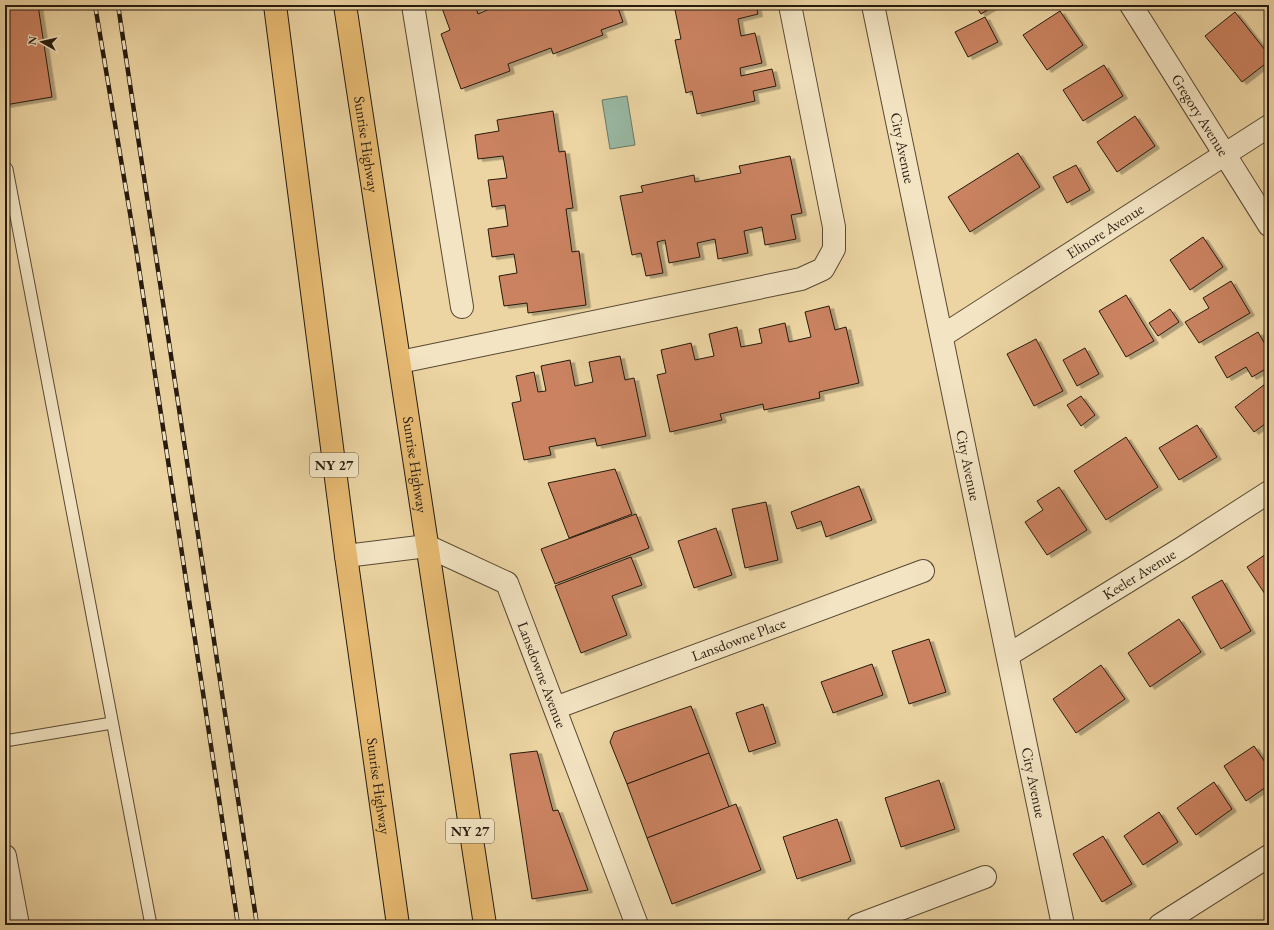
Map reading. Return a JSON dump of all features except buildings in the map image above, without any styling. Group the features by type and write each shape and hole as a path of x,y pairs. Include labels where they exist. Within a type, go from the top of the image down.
{"highway":[{"name":"Sunrise Highway","path":"275,5 346,556 398,925"},
{"name":"Sunrise Highway","path":"345,5 485,925"}],"street":[{"path":"413,5 462,307"},
{"path":"400,362 801,278 823,268 834,249 834,226 790,5"},
{"name":"City Avenue","path":"873,5 1063,925"},
{"name":"Gregory Avenue","path":"1131,5 1269,225"},
{"name":"Elinore Avenue","path":"942,336 1269,126"},
{"name":"Keeler Avenue","path":"1008,655 1182,548 1269,492"},
{"path":"346,556 427,546"},
{"name":"Lansdowne Avenue","path":"427,546 507,583 637,925"},
{"name":"Lansdowne Place","path":"555,708 923,571"},
{"path":"5,856 18,925"},
{"path":"1160,925 1269,856"},
{"path":"858,925 985,877"}],"lane":[{"path":"5,167 151,925"},
{"path":"5,741 112,723"}],"shaded area":[{"path":"627,96 635,145 610,149 602,100"}],"railway":[{"path":"95,5 137,255 238,925"},
{"path":"118,5 257,925"}]}
